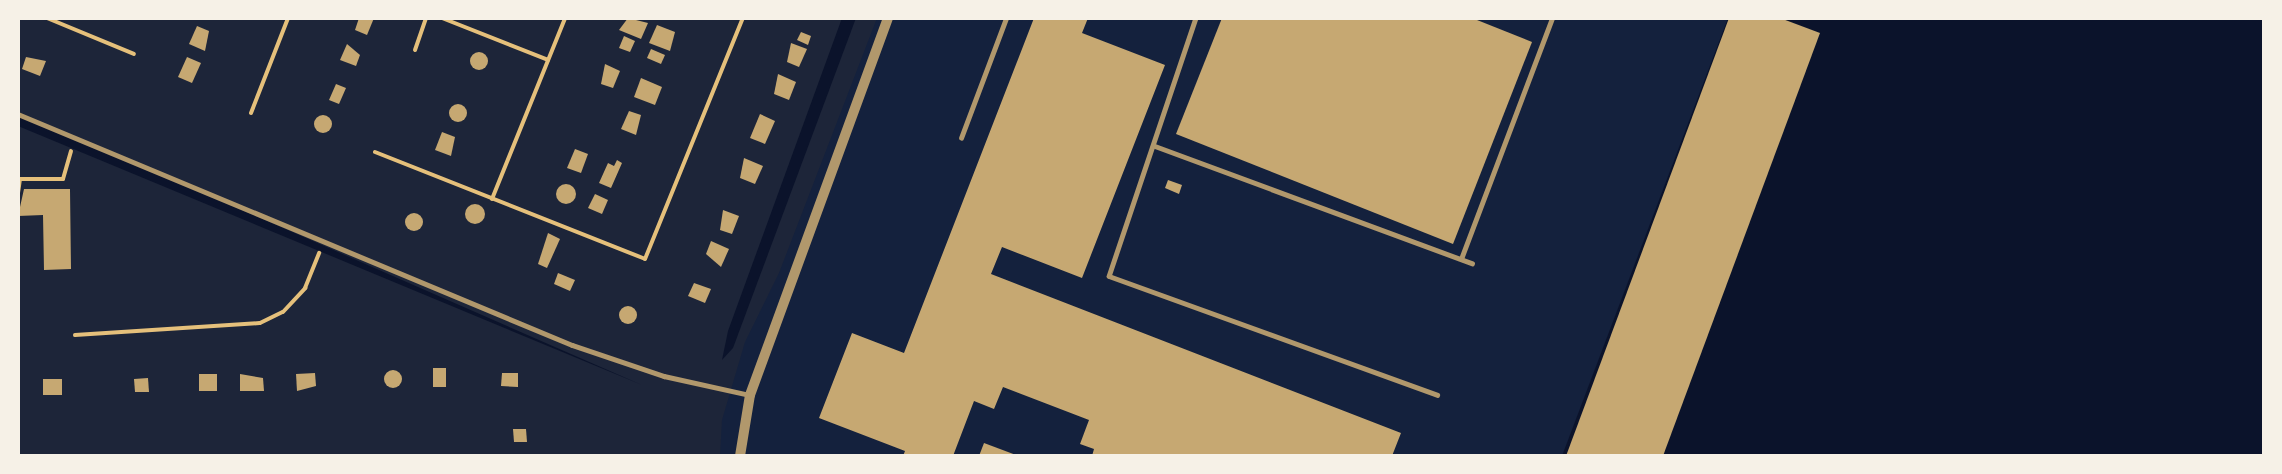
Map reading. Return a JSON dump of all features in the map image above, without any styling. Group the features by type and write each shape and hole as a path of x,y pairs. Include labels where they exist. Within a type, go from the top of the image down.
{"street":[{"path":"740,456 750,395 888,18"}],"lane":[{"path":"961,138 1006,18"},
{"path":"1196,18 1155,146 1109,276 1437,395"},
{"path":"1461,259 1552,18"},
{"path":"18,114 572,345 664,375 750,395"},
{"path":"1155,146 1472,263"}],"path":[{"path":"47,18 134,54"},
{"path":"251,113 288,18"},
{"path":"415,50 426,18"},
{"path":"442,18 548,60"},
{"path":"492,199 565,18"},
{"path":"375,152 645,259 743,18"},
{"path":"18,193 20,179 63,179 75,139"},
{"path":"75,335 260,323 283,312 305,288 316,260"}],"shaded area":[{"path":"18,18 877,18 779,273 745,342 722,420 720,456 18,456"},
{"path":"842,18 856,18 733,348 722,360 728,331"},
{"path":"1728,18 2264,18 2264,456 1562,456"},
{"path":"18,112 642,385 18,126"}],"building":[{"path":"359,18 374,18 367,35 355,30"},
{"path":"628,18 648,23 641,39 619,30"},
{"path":"1034,18 1088,18 1082,33 1165,65 1082,278 1002,247 991,274 1401,433 1392,456 1092,456 1094,449 1080,444 1089,420 1003,387 994,409 974,401 953,456 903,456 905,451 819,418 852,333 904,353"},
{"path":"1222,18 1472,18 1532,42 1453,244 1176,134"},
{"path":"1729,18 1780,18 1820,33 1663,456 1566,456"},
{"path":"657,25 675,32 670,51 649,43"},
{"path":"197,26 209,31 205,51 189,44"},
{"path":"801,32 811,36 808,45 797,40"},
{"path":"624,36 635,41 630,52 619,48"},
{"path":"791,43 807,49 799,67 787,62"},
{"path":"347,44 360,55 356,66 340,60"},
{"path":"651,49 665,55 661,64 647,58"},
{"path":"475,52 483,52 488,57 486,68 475,70 470,65 470,57"},
{"path":"26,57 46,61 40,76 22,69"},
{"path":"187,57 201,63 192,83 178,77"},
{"path":"605,64 620,71 613,88 601,84"},
{"path":"778,74 796,82 789,100 774,94"},
{"path":"641,78 662,87 655,105 634,97"},
{"path":"336,84 346,88 339,104 329,100"},
{"path":"454,104 462,104 467,109 465,120 454,122 449,117 449,109"},
{"path":"629,111 641,115 636,135 621,129"},
{"path":"760,114 775,121 765,144 750,138"},
{"path":"323,115 329,118 332,124 329,130 323,133 317,130 314,124 317,118"},
{"path":"442,132 455,137 451,156 435,150"},
{"path":"575,149 588,154 581,173 567,168"},
{"path":"744,158 763,166 755,184 740,178"},
{"path":"617,160 622,163 611,188 599,183 608,163 614,166"},
{"path":"1168,180 1182,185 1179,194 1165,188"},
{"path":"566,184 573,187 576,194 573,201 566,204 559,201 556,194 559,187"},
{"path":"24,189 70,189 71,269 44,270 43,215 18,216"},
{"path":"595,194 608,200 602,214 588,208"},
{"path":"475,204 482,207 485,214 482,221 475,224 468,221 465,214 468,207"},
{"path":"723,210 739,216 732,234 720,230"},
{"path":"414,213 420,216 423,222 420,228 414,231 408,228 405,222 408,216"},
{"path":"548,233 560,239 547,268 538,264"},
{"path":"711,241 729,249 721,267 706,254"},
{"path":"558,273 575,280 570,291 554,284"},
{"path":"694,283 711,289 705,303 688,296"},
{"path":"628,306 634,309 637,315 634,321 628,324 622,321 619,315 622,309"},
{"path":"433,368 446,368 446,387 433,387"},
{"path":"393,370 399,373 402,379 399,385 393,388 387,385 384,379 387,373"},
{"path":"315,373 316,386 297,391 296,374"},
{"path":"502,373 518,373 518,387 501,386"},
{"path":"199,374 217,374 217,391 199,391"},
{"path":"240,374 263,378 264,391 240,391"},
{"path":"148,378 149,392 135,392 134,379"},
{"path":"43,379 62,379 62,395 43,395"},
{"path":"513,429 526,429 527,442 514,442"},
{"path":"984,443 1019,456 979,456"}]}
